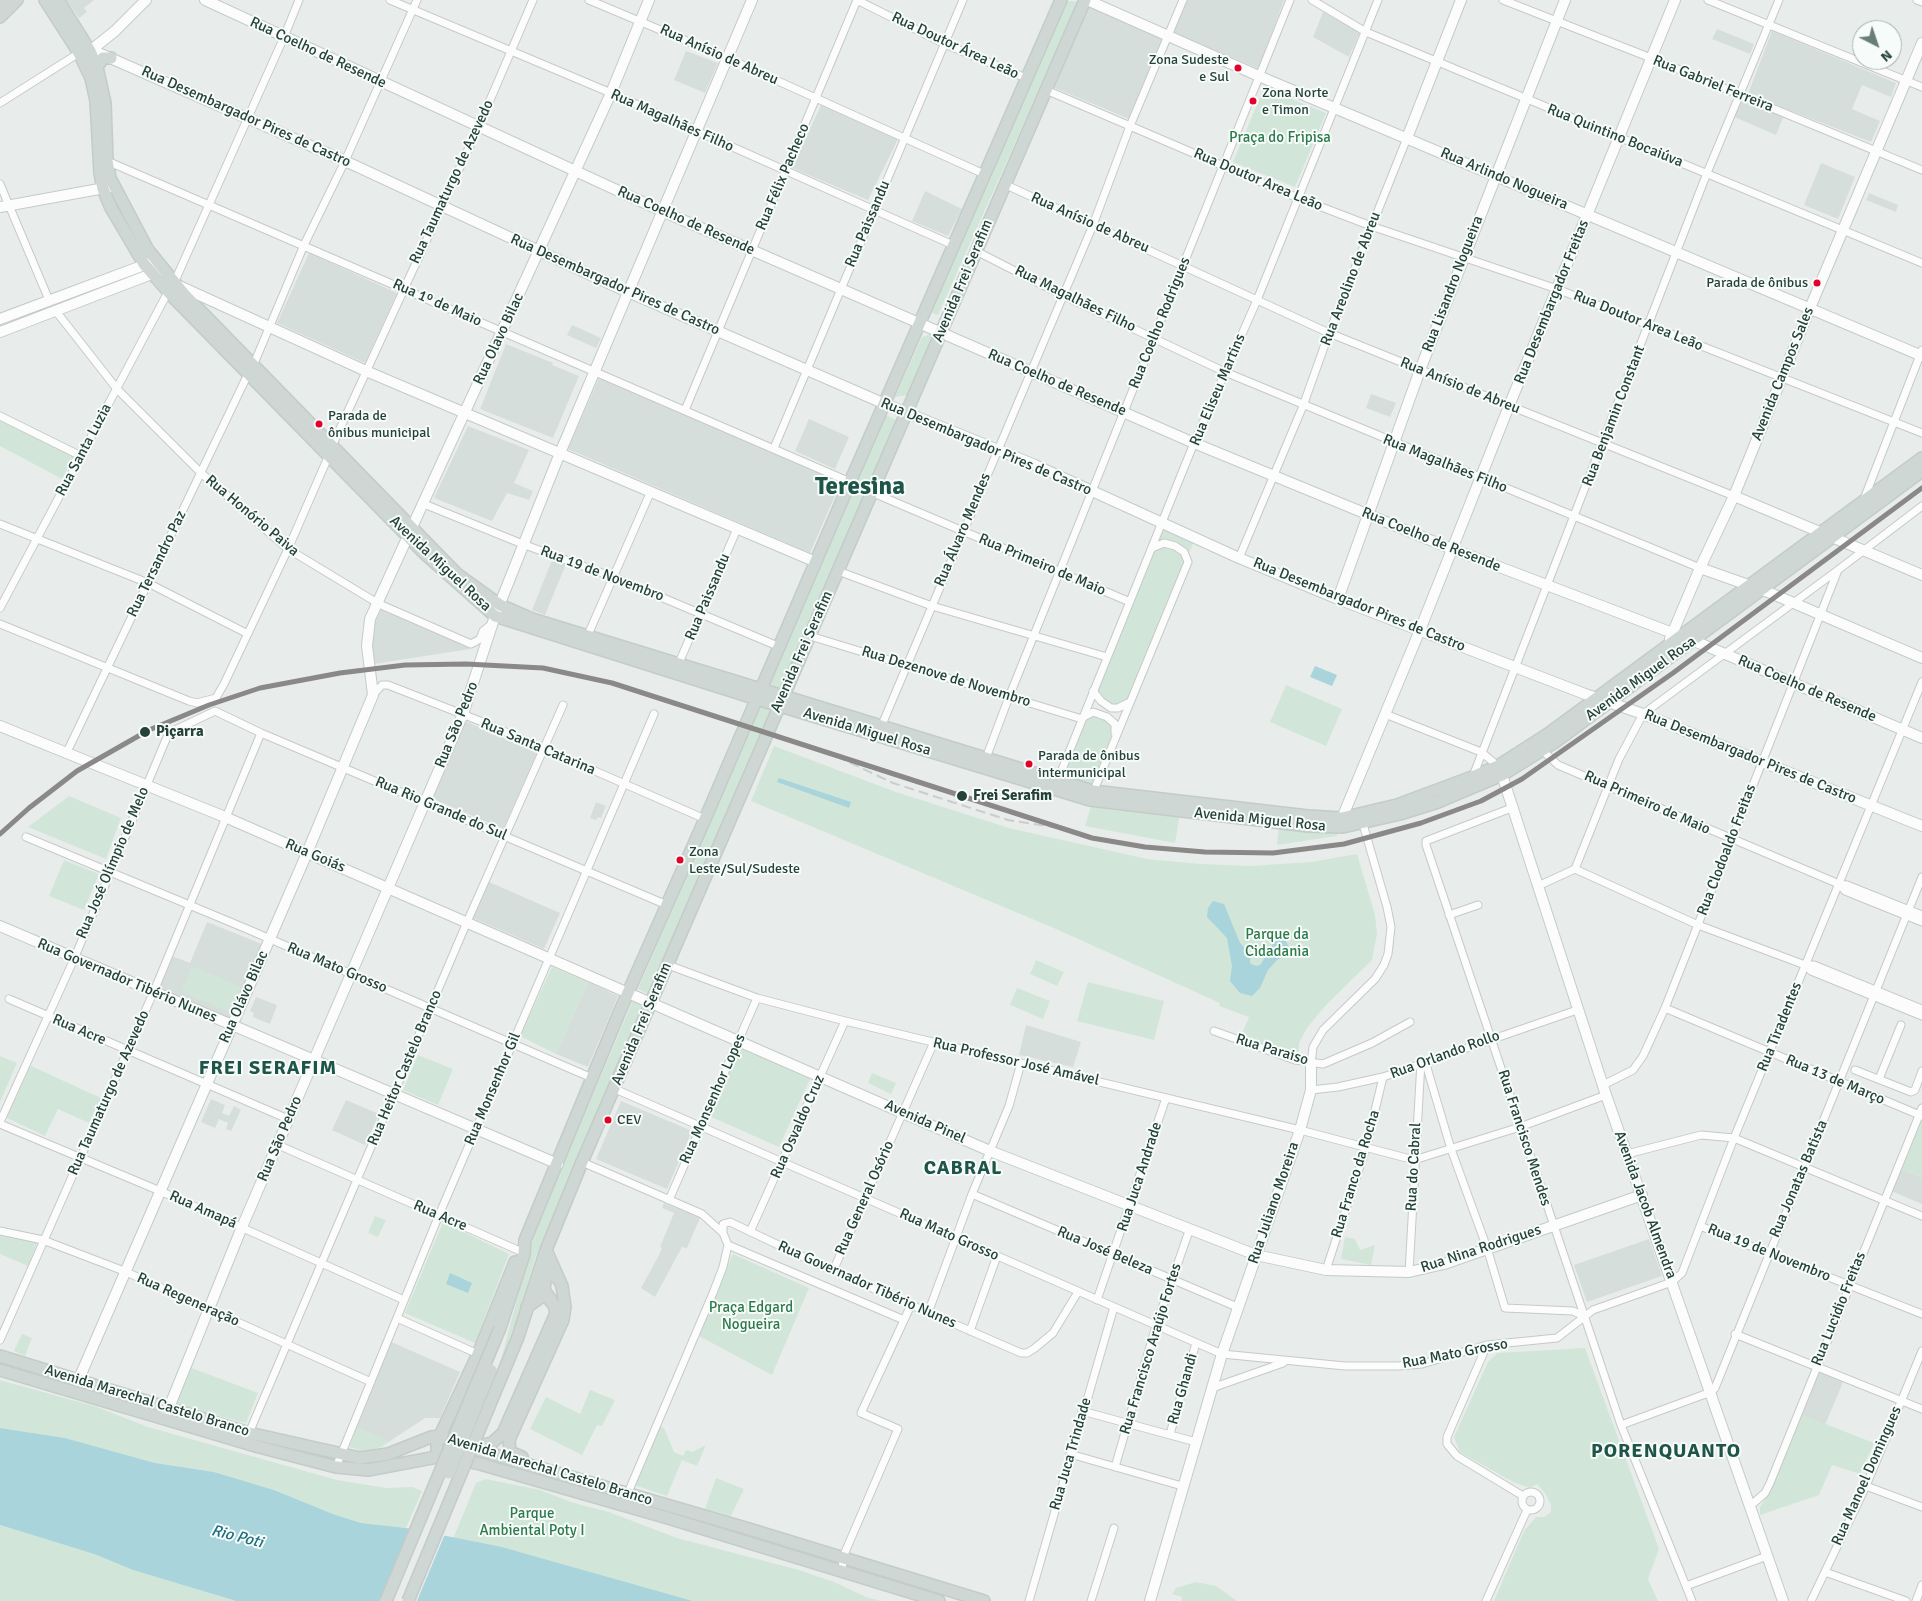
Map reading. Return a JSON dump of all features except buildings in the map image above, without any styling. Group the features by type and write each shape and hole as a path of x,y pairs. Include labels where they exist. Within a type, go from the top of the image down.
{"main road":[{"path":"0,3 3,0"},
{"path":"0,17 17,0"},
{"name":"Avenida Miguel Rosa","path":"44,0 66,33 98,67 105,102 108,188"},
{"name":"Avenida Miguel Rosa","path":"58,0 84,52 91,78 108,188 153,267 250,370 411,533 457,574 500,605 532,619 678,665 781,701 881,727 986,758 1056,785"},
{"name":"Avenida Frei Serafim","path":"503,1329 524,1254 522,1245 558,1164 627,994 760,694 850,482 1061,0"},
{"name":"Avenida Frei Serafim","path":"408,1601 518,1337 546,1250 582,1162 871,492 942,333 1004,184 1086,0"},
{"path":"98,67 103,58 111,58"},
{"name":"Avenida Miguel Rosa","path":"1342,823 1472,777 1504,779 1598,698 1665,649 1678,634 1750,585 1922,458"},
{"name":"Avenida Miguel Rosa","path":"781,701 807,714 1092,795 1363,826 1504,779 1545,754 1836,539 1922,471"},
{"name":"Avenida Miguel Rosa","path":"411,533 448,576 494,620 760,694"},
{"path":"768,731 786,716 807,714"},
{"path":"442,1456 437,1448 440,1436 478,1354 522,1245"},
{"path":"468,1447 492,1443 512,1422 564,1314 561,1283 550,1264 546,1250"},
{"path":"527,1307 536,1295 561,1283"},
{"path":"544,1290 556,1312 512,1422 509,1440 510,1452 552,1472"},
{"path":"527,1307 541,1297 551,1300"},
{"path":"386,1601 503,1329"},
{"path":"394,1601 478,1404 503,1329"},
{"name":"Avenida Marechal Castelo Branco","path":"0,1356 78,1381 259,1447 336,1466 368,1470 442,1456 480,1464 669,1512 684,1510 984,1601"},
{"name":"Avenida Marechal Castelo Branco","path":"0,1370 167,1414 340,1455 372,1458 431,1437 440,1436 468,1447 627,1494 669,1512 680,1522 842,1573 939,1601"},
{"path":"680,1522 684,1510"}],"street":[{"path":"0,103 115,31 146,0"},
{"name":"Rua Coelho de Resende","path":"205,0 662,212 1030,370 1194,443 1452,549 1698,642 1922,738"},
{"name":"Rua Santa Luzia","path":"0,608 171,288 248,119 299,0"},
{"name":"Rua Magalhães Filho","path":"390,0 611,93 695,132 953,245"},
{"name":"Rua Tersandro Paz","path":"66,754 250,370 304,245 345,161 417,0"},
{"name":"Rua Taumaturgo de Azevedo","path":"107,669 189,701 202,702 218,695 288,549 330,451 478,128 534,0"},
{"name":"Rua Anísio de Abreu","path":"589,0 727,58 984,174"},
{"name":"Rua Olavo Bilac","path":"373,695 367,646 370,619 379,604 540,251 611,93 649,0"},
{"name":"Rua São Pedro","path":"167,1414 208,1309 313,1059 463,714 494,620 560,453 752,0"},
{"name":"Rua Doutor Área Leão","path":"857,0 945,44 1026,78"},
{"name":"Rua Félix Pacheco","path":"685,410 857,0"},
{"name":"Rua Paissandu","path":"774,448 963,0"},
{"name":"Rua Arlindo Nogueira","path":"1086,0 1261,78 1921,354"},
{"name":"Rua Álvaro Mendes","path":"881,727 964,532 996,450 1093,224 1130,126 1183,0"},
{"name":"Rua Coelho Rodrigues","path":"986,758 1183,265 1261,78 1290,0"},
{"name":"Rua Quintino Bocaiúva","path":"1312,0 1366,32 1922,263"},
{"name":"Rua Eliseu Martins","path":"1056,785 1194,443 1257,300 1378,0"},
{"name":"Rua Areolino de Abreu","path":"1239,558 1303,406 1329,333 1461,0"},
{"name":"Rua Gabriel Ferreira","path":"1503,0 1651,58 1922,170"},
{"name":"Rua Lisandro Nogueira","path":"1338,599 1420,370 1565,0"},
{"name":"Rua Desembargador Freitas","path":"1342,823 1384,714 1420,630 1509,406 1675,0"},
{"path":"1708,0 1922,87"},
{"name":"Rua Benjamin Constant","path":"1472,777 1548,586 1676,252 1779,0"},
{"path":"1917,0 1922,2"},
{"name":"Avenida Campos Sales","path":"1678,634 1700,568 1734,496 1810,308 1922,44"},
{"name":"Rua Desembargador Pires de Castro","path":"84,52 111,58 345,161 628,292 885,404 1035,466 1239,558 1338,599 1641,713 1922,826"},
{"name":"Rua Doutor Area Leão","path":"1046,90 1298,198 1371,226 1557,289 1922,433"},
{"name":"Rua 1º de Maio","path":"107,161 404,287 502,332 595,370 850,482"},
{"path":"0,184 4,207 49,300"},
{"name":"Rua Anísio de Abreu","path":"1004,184 1329,333 1922,574"},
{"path":"4,207 108,188"},
{"name":"Rua Magalhães Filho","path":"976,251 1225,372 1303,406 1700,568 1765,591 1922,658"},
{"path":"0,319 49,300 153,267"},
{"path":"0,332 56,310 153,267"},
{"path":"171,288 212,299 366,371 816,562"},
{"name":"Rua Honório Paiva","path":"56,310 116,390 200,473 288,549 379,604 471,644 480,639 483,631 494,620"},
{"path":"1864,500 1921,354"},
{"path":"0,416 81,456"},
{"path":"587,637 650,491"},
{"name":"Rua Primeiro de Maio","path":"871,492 1130,602"},
{"name":"Rua 19 de Novembro","path":"424,504 525,545 613,577 780,647"},
{"path":"1838,570 1861,550 1922,506"},
{"path":"0,524 148,583 248,634"},
{"name":"Rua Paissandu","path":"678,665 737,529"},
{"path":"1092,795 1128,703 1188,562 1184,552 1175,546 1164,543 1152,548"},
{"name":"Avenida Miguel Rosa","path":"1641,713 1791,602 1838,570"},
{"name":"Rua Clodoaldo Freitas","path":"1414,1160 1520,1126 1604,1090 1637,1066 1665,1008 1838,570"},
{"path":"838,571 932,606 1107,657"},
{"path":"0,624 107,669"},
{"name":"Rua Dezenove de Novembro","path":"810,636 907,664 1082,719"},
{"name":"Rua Tiradentes","path":"1672,1282 1682,1273 1734,1138 1922,682"},
{"name":"Rua Santa Catarina","path":"373,695 385,684 463,714 705,819"},
{"path":"1093,691 1101,701 1111,708 1118,708 1128,703"},
{"name":"Rua Olávo Bilac","path":"78,1381 124,1271 307,853 373,695"},
{"name":"Rua Heitor Castelo Branco","path":"249,1433 504,836 563,704"},
{"name":"Rua Rio Grande do Sul","path":"216,711 261,733 667,905"},
{"name":"Rua José Olímpio de Melo","path":"0,1123 74,959 146,785 170,734 216,711"},
{"path":"1082,719 1093,712 1107,717 1115,724 1115,736"},
{"path":"1538,886 1575,869 1608,786 1641,713"},
{"name":"Rua Monsenhor Gil","path":"336,1466 439,1215 585,870 654,714"},
{"path":"1384,714 1481,752 1504,779"},
{"name":"Rua Goiás","path":"0,726 225,817 467,922 651,1005"},
{"name":"Rua Taumaturgo de Azevedo","path":"0,1340 154,991 261,733"},
{"name":"Rua Primeiro de Maio","path":"1545,754 1569,769 1731,840 1839,884 1847,885 1922,922"},
{"name":"Avenida Jacob Almendra","path":"1504,779 1604,1090 1783,1601"},
{"name":"Rua Francisco Mendes","path":"1514,807 1426,841 1426,846 1622,1425 1692,1601"},
{"name":"Rua Juliano Moreira","path":"1150,1601 1222,1354 1300,1130 1311,1090 1313,1047 1323,1030 1375,979 1384,966 1388,954 1390,927 1388,914 1363,826"},
{"name":"Rua Mato Grosso","path":"26,837 592,1078"},
{"path":"1575,869 1698,924 1805,965 1814,965 1922,1008"},
{"name":"Rua Jonatas Batista","path":"1711,1392 1803,1166 1840,1082 1922,877"},
{"path":"1449,915 1478,905"},
{"name":"Rua Primeiro de Maio","path":"1907,913 1922,915"},
{"name":"Rua Governador Tibério Nunes","path":"0,926 558,1164"},
{"name":"Rua Professor José Amável","path":"668,965 757,998 845,1021 1300,1130 1414,1160"},
{"path":"1805,965 1811,971 1922,1016"},
{"name":"Rua Monsenhor Lopes","path":"669,1200 757,998"},
{"name":"Rua Acre","path":"9,999 288,1119"},
{"name":"Avenida Pinel","path":"651,1005 990,1151 1189,1231 1256,1255"},
{"name":"Rua 13 de Março","path":"1665,1008 1840,1082 1921,1113"},
{"name":"Rua Orlando Rollo","path":"1311,1090 1338,1087 1383,1077 1491,1038 1577,1010"},
{"name":"Rua Osvaldo Cruz","path":"750,1232 845,1021"},
{"name":"Rua Paraiso","path":"1214,1031 1311,1064 1323,1064 1356,1051 1410,1022"},
{"path":"1879,1079 1901,1025"},
{"name":"Rua General Osório","path":"833,1271 934,1042"},
{"path":"1423,1062 1451,1149 1487,1248 1505,1308 1573,1311 1584,1316 1593,1310 1672,1282"},
{"name":"Rua do Cabral","path":"1409,1272 1414,1160 1423,1062"},
{"path":"928,1313 957,1239 972,1194 1009,1106 1021,1063"},
{"path":"1855,1070 1911,1092 1915,1090 1922,1071"},
{"name":"Rua Franco da Rocha","path":"1326,1270 1366,1148 1383,1077"},
{"name":"Rua Mato Grosso","path":"615,1089 1222,1354 1288,1362 1369,1367 1422,1364 1487,1345 1557,1338 1575,1326 1584,1316"},
{"name":"Rua Juca Andrade","path":"1114,1255 1166,1098"},
{"name":"Rua Lucidio Freitas","path":"1750,1506 1763,1495 1770,1483 1848,1285 1921,1113"},
{"name":"Rua Amapá","path":"0,1123 160,1190 404,1300"},
{"path":"1627,1154 1701,1135 1734,1138 1922,1216"},
{"name":"Rua Acre","path":"278,1145 357,1181 439,1215 522,1245"},
{"path":"582,1162 706,1217 723,1233 728,1245 723,1268 713,1293 627,1494"},
{"name":"Rua José Beleza","path":"972,1194 1237,1307"},
{"name":"Rua Nina Rodrigues","path":"1256,1255 1326,1270 1409,1272 1444,1264 1642,1195"},
{"name":"Rua Governador Tibério Nunes","path":"723,1233 722,1227 726,1222 730,1222 833,1271 1021,1353 1026,1353 1036,1348 1052,1333 1078,1292"},
{"name":"Rua 19 de Novembro","path":"1700,1226 1922,1314"},
{"name":"Rua Regeneração","path":"0,1231 43,1240 124,1271 371,1382"},
{"name":"Rua Francisco Araújo Fortes","path":"1115,1467 1156,1326 1189,1231"},
{"name":"Rua Governador Tibério Nunes","path":"728,1245 904,1320"},
{"path":"1097,1300 1114,1255"},
{"path":"970,1331 997,1256"},
{"path":"842,1573 843,1557 898,1429 861,1413 911,1305"},
{"name":"Rua Juca Trindade","path":"1029,1601 1082,1412 1114,1307"},
{"path":"397,1318 478,1354"},
{"path":"1735,1334 1922,1409"},
{"name":"Rua Ghandi","path":"1170,1434 1196,1344"},
{"path":"1487,1345 1483,1358 1447,1437 1448,1447 1469,1465 1523,1496"},
{"path":"1468,1349 1483,1358"},
{"name":"Rua Manoel Domingues","path":"1811,1601 1866,1486 1922,1351"},
{"path":"1261,1369 1266,1364 1262,1359"},
{"name":"Rua Mato Grosso","path":"1212,1388 1261,1369 1288,1362"},
{"path":"1622,1425 1711,1392"},
{"path":"1082,1412 1127,1422 1196,1442"},
{"path":"1070,1454 1182,1486"},
{"path":"1866,1486 1922,1507"},
{"path":"1528,1492 1534,1492 1540,1499 1540,1505 1536,1510 1527,1510 1521,1502 1523,1496 1528,1492"},
{"path":"1486,1601 1527,1510"},
{"path":"1091,1601 1114,1528"},
{"path":"1686,1586 1767,1556"},
{"path":"1825,1572 1906,1601"},
{"path":"1916,1601 1922,1585"}],"shaded area":[{"path":"66,0 94,0 84,8 87,12 79,18"},
{"path":"1187,0 1284,0 1259,69 1173,32"},
{"path":"1087,3 1164,37 1129,119 1055,88"},
{"path":"1323,12 1360,32 1349,57 1313,37"},
{"path":"1717,29 1754,44 1750,54 1712,39"},
{"path":"1772,31 1852,65 1852,70 1865,70 1896,83 1891,97 1862,85 1852,109 1880,121 1871,142 1748,94"},
{"path":"686,51 718,63 705,93 674,80"},
{"path":"1741,96 1785,113 1776,135 1732,116"},
{"path":"822,103 898,139 868,200 792,168"},
{"path":"1821,163 1855,177 1838,219 1804,205"},
{"path":"925,191 962,209 948,236 912,221"},
{"path":"1869,193 1898,205 1896,212 1866,200"},
{"path":"309,253 397,293 365,363 277,323"},
{"path":"572,325 601,338 596,348 567,335"},
{"path":"506,344 579,376 553,438 480,409"},
{"path":"599,378 841,482 810,553 568,449"},
{"path":"1371,394 1396,403 1390,417 1366,408"},
{"path":"809,419 849,437 835,469 795,451"},
{"path":"468,426 529,450 514,483 533,491 529,500 507,493 492,521 434,498"},
{"path":"552,560 566,564 545,615 532,610"},
{"path":"381,610 470,646 470,649 374,664 370,633"},
{"path":"463,720 537,753 503,829 431,798"},
{"path":"596,802 606,806 601,818 598,817 596,820 590,818"},
{"path":"489,882 560,913 544,949 473,918"},
{"path":"207,922 262,944 229,1018 158,989 172,956 190,963"},
{"path":"588,982 618,996 588,1067 556,1054"},
{"path":"256,997 277,1005 270,1024 253,1017 254,1013 250,1011"},
{"path":"1026,1025 1081,1042 1073,1067 1019,1055"},
{"path":"211,1099 225,1105 222,1113 229,1116 234,1106 241,1110 231,1131 226,1129 228,1123 219,1119 215,1128 201,1122"},
{"path":"346,1100 379,1114 365,1145 332,1130"},
{"path":"621,1101 692,1131 667,1189 596,1159"},
{"path":"1900,1169 1922,1177 1922,1204 1891,1191"},
{"path":"664,1203 700,1218 687,1248 682,1247 655,1297 641,1288 659,1255 662,1248 660,1247 674,1213 662,1208"},
{"path":"1649,1239 1662,1276 1587,1302 1574,1265"},
{"path":"389,1341 460,1372 440,1418 425,1418 381,1447 363,1451 350,1447"},
{"path":"1819,1369 1844,1380 1825,1425 1800,1414"}],"green space":[{"path":"1064,0 1078,2 938,315 930,312"},
{"name":"Praça do Fripisa","path":"1264,88 1326,113 1295,187 1233,162"},
{"path":"934,335 908,395 895,397 922,337"},
{"path":"886,415 896,420 781,689 770,684"},
{"path":"0,421 74,456 62,479 0,446"},
{"path":"1163,527 1194,541 1126,703 1112,706 1095,691"},
{"path":"1286,685 1342,709 1326,746 1270,722"},
{"path":"762,703 773,706 648,994 638,989"},
{"path":"1093,715 1101,717 1112,725 1112,735 1092,788 1062,778 1084,720"},
{"name":"Parque da Cidadania","path":"774,746 896,792 1009,828 1147,859 1250,866 1311,862 1357,854 1375,915 1377,934 1372,960 1326,1005 1307,1028 1299,1043 1298,1056 1241,1036 1249,1017 1219,1006 1220,1003 1056,929 751,801"},
{"path":"69,796 121,818 106,859 28,827"},
{"path":"1091,806 1180,814 1175,843 1085,826"},
{"path":"1279,826 1337,832 1337,836 1277,845"},
{"path":"64,860 99,874 84,910 49,896"},
{"path":"1036,960 1064,972 1057,986 1030,974"},
{"path":"192,966 241,987 230,1012 182,992"},
{"path":"552,967 588,982 556,1054 520,1036"},
{"path":"1088,982 1164,1001 1154,1040 1077,1021"},
{"path":"1017,988 1050,1001 1043,1019 1010,1005"},
{"path":"633,1000 643,1004 535,1258 518,1317 500,1363 535,1232"},
{"path":"740,1048 810,1079 779,1147 709,1116"},
{"path":"418,1055 453,1069 438,1105 403,1090"},
{"path":"0,1056 17,1063 0,1102"},
{"path":"29,1065 101,1098 89,1123 58,1109 45,1136 5,1117"},
{"path":"872,1073 896,1083 891,1094 868,1083"},
{"path":"1922,1121 1922,1177 1900,1169"},
{"path":"375,1216 386,1220 378,1237 368,1233"},
{"path":"443,1222 509,1254 475,1343 405,1313"},
{"path":"0,1233 38,1241 28,1266 0,1254"},
{"path":"1345,1237 1355,1239 1360,1250 1375,1245 1371,1265 1341,1259"},
{"name":"Praça Edgard Nogueira","path":"733,1254 809,1288 772,1375 697,1335"},
{"path":"22,1334 32,1338 25,1356 14,1351"},
{"path":"1585,1348 1659,1549 1648,1579 1658,1601 1494,1601 1524,1531 1536,1517 1544,1517 1551,1512 1551,1505 1545,1493 1537,1484 1530,1488 1513,1482 1460,1452 1454,1437 1488,1362 1497,1353"},
{"path":"189,1367 258,1393 246,1423 174,1404"},
{"path":"0,1380 97,1407 148,1427 337,1480 387,1488 412,1487 422,1491 406,1528 361,1523 333,1514 274,1490 214,1472 155,1463 65,1438 0,1428"},
{"path":"590,1390 615,1400 602,1426 597,1425 582,1455 530,1429 546,1397 580,1414"},
{"path":"1800,1414 1874,1443 1860,1474 1832,1465 1819,1495 1760,1515 1760,1507 1766,1498"},
{"path":"658,1426 664,1428 674,1452 683,1456 686,1450 692,1452 706,1445 697,1466 682,1460 667,1496 634,1485"},
{"path":"356,1427 390,1441 381,1447 363,1451 350,1447"},
{"path":"716,1478 744,1489 731,1516 705,1509"},
{"name":"Parque Ambiental Poty I","path":"486,1479 540,1490 574,1503 609,1512 677,1538 799,1570 834,1582 866,1597 881,1601 693,1601 502,1547 453,1539 476,1483"},
{"path":"0,1525 94,1554 133,1570 236,1601 0,1601"},
{"path":"1196,1582 1216,1586 1237,1601 1181,1601 1182,1597 1172,1594 1176,1588"}],"water":[{"path":"1315,666 1337,675 1332,686 1310,677"},
{"path":"779,778 851,802 849,808 777,782"},
{"path":"1213,901 1224,904 1240,943 1251,954 1250,963 1253,965 1258,966 1261,964 1274,942 1281,939 1286,941 1289,948 1286,955 1277,960 1268,970 1260,988 1252,996 1240,993 1230,981 1232,966 1227,938 1207,917 1208,908"},
{"path":"450,1273 472,1283 468,1293 446,1284"},
{"name":"Rio Poti","path":"0,1428 65,1438 155,1463 214,1472 274,1490 333,1514 361,1523 406,1528 502,1547 693,1601 236,1601 133,1570 94,1554 0,1525"}],"pier":[{"path":"412,1527 445,1534 417,1601 380,1601"}],"railway":[{"path":"836,756 893,783 1008,820 1059,828"}],"transit line":[{"path":"0,834 29,808 77,771 149,730 209,705 260,688 340,673 405,665 466,664 543,668 612,683 1092,838 1145,847 1205,852 1273,853 1344,844 1421,823 1481,801 1522,779 1673,673 1922,488"}],"place":[{"name":"Zona Sudeste e Sul","path":"1238,68"},
{"name":"Zona Norte e Timon","path":"1253,101"},
{"name":"Parada de ônibus","path":"1817,283"},
{"name":"Parada de ônibus municipal","path":"319,424"},
{"name":"Piçarra","path":"145,732"},
{"name":"Parada de ônibus intermunicipal","path":"1029,764"},
{"name":"Frei Serafim","path":"962,796"},
{"name":"Zona Leste/Sul/Sudeste","path":"680,860"},
{"name":"CEV","path":"608,1120"}],"district":[{"name":"Teresina","path":"860,487"},
{"name":"FREI SERAFIM","path":"268,1069"},
{"name":"CABRAL","path":"963,1169"},
{"name":"PORENQUANTO","path":"1666,1452"}]}
